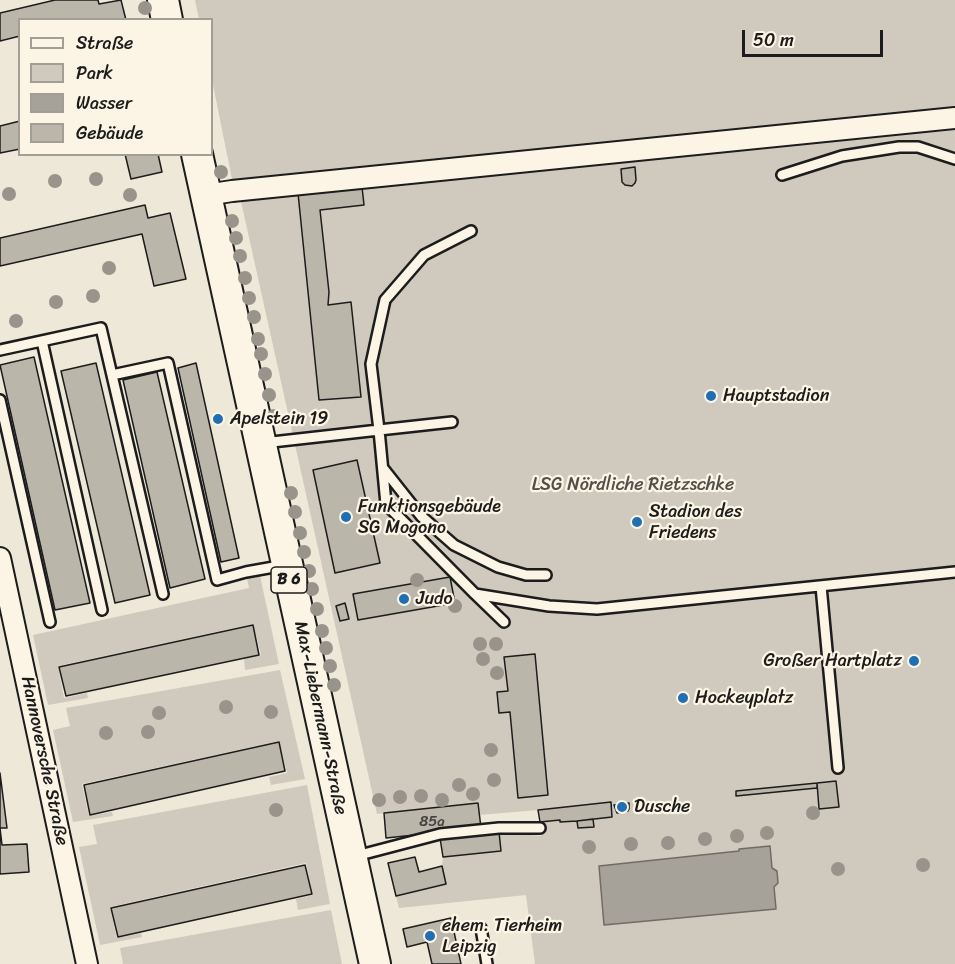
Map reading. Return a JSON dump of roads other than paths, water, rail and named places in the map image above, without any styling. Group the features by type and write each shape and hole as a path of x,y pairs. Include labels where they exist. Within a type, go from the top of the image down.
{"main road":[{"path":"163,0 167,18"},
{"name":"Max-Liebermann-Straße","path":"197,156 375,964"}],"street":[{"path":"206,195 955,118"},
{"name":"Hannoversche Straße","path":"0,558 8,630 87,964"}],"lane":[{"path":"782,175 842,156 899,147 918,147 955,159"},
{"path":"471,231 424,255 385,300 371,364 386,504 504,622"},
{"path":"0,350 101,328 163,594"},
{"path":"42,341 102,610"},
{"path":"112,375 168,363 217,580 286,565"},
{"path":"0,400 50,621"},
{"path":"261,443 452,422"},
{"path":"382,468 421,516 454,545 498,567 526,574 546,574"},
{"path":"475,594 549,606 597,609 955,572"},
{"path":"821,586 837,768"},
{"path":"351,858 440,834 499,828 540,828"},
{"path":"481,928 487,964"}],"water":[{"path":"770,846 772,868 777,871 778,883 774,887 776,909 604,925 599,866"}],"place":[{"name":"Hauptstadion","path":"711,396"},
{"name":"Apelstein 19","path":"218,419"},
{"name":"Funktionsgebäude SG Mogono","path":"346,517"},
{"name":"Stadion des Friedens","path":"637,522"},
{"name":"Judo","path":"404,599"},
{"name":"Großer Hartplatz","path":"914,661"},
{"name":"Hockeyplatz","path":"683,698"},
{"name":"Dusche","path":"622,807"},
{"name":"ehem. Tierheim Leipzig","path":"430,936"}],"park label":[{"name":"LSG Nördliche Rietzschke","path":"633,485"}]}
